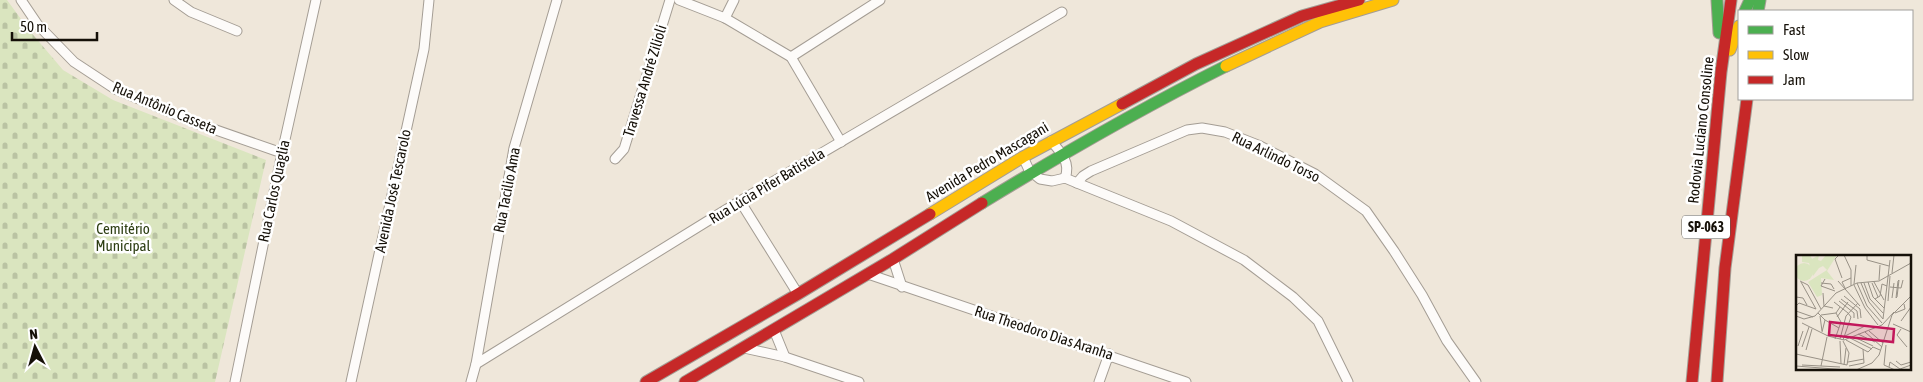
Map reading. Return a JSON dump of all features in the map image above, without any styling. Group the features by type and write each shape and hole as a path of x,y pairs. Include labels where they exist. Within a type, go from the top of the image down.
{"main road":[{"name":"Avenida Pedro Mascagani","path":"646,382 798,294 1051,141 1196,64 1302,16 1359,0"},
{"path":"685,382 893,259 1062,154 1153,103 1279,40 1320,22 1393,0"},
{"path":"1718,0 1721,72"},
{"name":"Rodovia Luciano Consoline","path":"1692,382 1721,72 1731,0"},
{"path":"1721,72 1738,29"},
{"path":"1717,382 1725,268 1747,100"}],"street":[{"name":"Rua Antônio Casseta","path":"20,0 38,25 74,62 115,88 196,124 282,153"},
{"path":"174,0 191,12 237,31"},
{"name":"Rua Carlos Quaglia","path":"235,382 282,153 316,0"},
{"name":"Avenida José Tescarolo","path":"351,382 424,49 429,0"},
{"name":"Rua Tacilio Ama","path":"471,382 476,364 514,148 556,0"},
{"name":"Travessa André Zilioli","path":"615,159 624,149 670,0"},
{"path":"679,0 725,18 791,57 841,142"},
{"path":"725,18 734,0"},
{"path":"791,57 880,0"},
{"name":"Rua Lúcia Pifer Batistela","path":"476,364 740,201 1062,12"},
{"name":"Rua Arlindo Torso","path":"1077,183 1091,171 1187,130 1202,128 1224,132 1258,145 1315,174 1366,212 1394,251 1422,295 1447,341 1476,382"},
{"path":"1051,141 1066,162 1068,171 1065,178"},
{"path":"1023,157 1025,164 1040,179 1052,181 1065,178 1171,221 1244,260 1293,297 1318,321 1348,382"},
{"path":"740,201 798,294"},
{"path":"893,259 902,287"},
{"name":"Rua Theodoro Dias Aranha","path":"868,274 902,287 1109,354 1186,382"},
{"path":"774,330 785,357"},
{"path":"744,348 785,357 859,382"},
{"path":"1099,382 1109,354"}],"green space":[{"name":"Cemitério Municipal","path":"0,0 7,0 29,30 63,70 113,100 266,160 215,382 0,382"}],"traffic: fast":[{"path":"1717,0 1719,33"},
{"path":"1745,10 1750,0"},
{"path":"1758,10 1760,0"},
{"path":"982,203 1103,132 1226,66"}],"traffic: slow":[{"path":"1226,66 1320,22 1393,0"},
{"path":"1730,50 1738,29"},
{"path":"930,214 1023,157 1122,104"}],"traffic: jam":[{"path":"1122,104 1196,64 1302,16 1359,0"},
{"path":"1692,382 1721,72 1731,0"},
{"path":"1717,382 1725,268 1747,100"},
{"path":"685,382 893,259 982,203"},
{"path":"646,382 798,294 930,214"}]}
